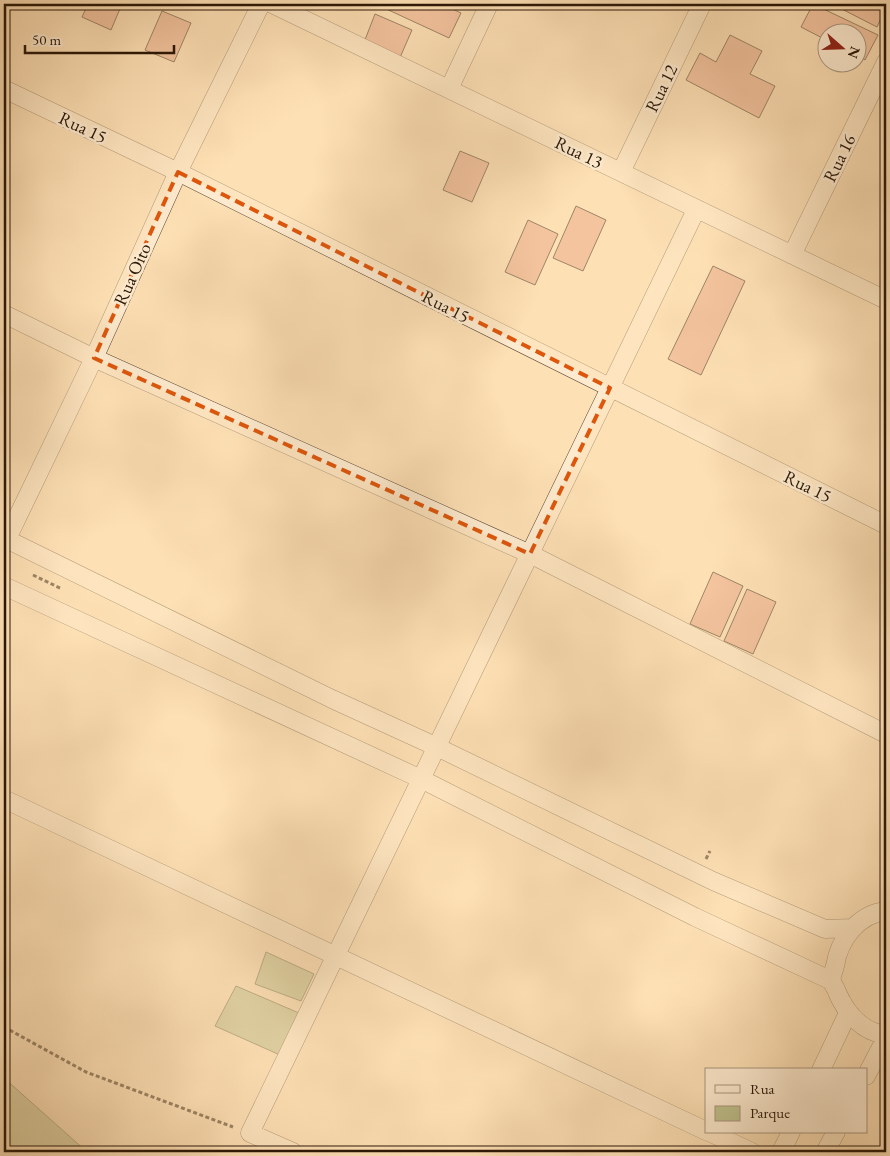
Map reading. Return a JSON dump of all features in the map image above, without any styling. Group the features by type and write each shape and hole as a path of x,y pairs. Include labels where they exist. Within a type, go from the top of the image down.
{"street":[{"name":"Rua Oito","path":"5,541 94,358 178,172 261,4"},
{"name":"Rua 13","path":"272,4 886,300"},
{"path":"449,89 489,4"},
{"name":"Rua 12","path":"621,172 702,4"},
{"name":"Rua 16","path":"792,255 886,62"},
{"name":"Rua 15","path":"4,89 178,172 886,525"},
{"path":"293,1152 250,1133 696,210"},
{"path":"4,314 94,358 530,554 886,734"},
{"path":"5,541 699,874 825,929 853,928"},
{"path":"4,586 421,779 696,917 832,981"},
{"path":"4,799 705,1131"},
{"path":"868,1072 886,1037 865,1028 848,1013 832,981 836,956 843,941 853,928 867,917 886,911"},
{"path":"822,1068 848,1013"},
{"path":"712,1134 752,1152"},
{"path":"781,1152 790,1134"},
{"path":"825,1152 835,1134"}],"path":[{"path":"4,1026 86,1072 250,1133"}],"highlighted area":[{"path":"178,172 610,388 530,554 94,358"}],"green space":[{"path":"266,952 314,974 301,1001 255,984"},
{"path":"236,986 299,1013 280,1055 215,1026"},
{"path":"4,1078 87,1152 4,1152"}],"building":[{"path":"88,4 122,4 111,30 82,17"},
{"path":"384,4 442,4 461,13 449,38 382,7"},
{"path":"813,4 851,22 818,22 818,36 801,27"},
{"path":"832,4 886,4 877,27"},
{"path":"162,11 191,23 174,62 145,50"},
{"path":"375,14 412,30 398,62 363,45"},
{"path":"868,30 878,35 868,54"},
{"path":"730,35 762,51 750,74 775,86 759,118 686,80 700,53 716,62"},
{"path":"460,151 489,163 472,202 443,190"},
{"path":"576,206 606,220 583,271 553,258"},
{"path":"528,220 558,234 535,285 505,272"},
{"path":"713,266 745,281 701,375 668,359"},
{"path":"713,572 743,586 720,637 690,624"},
{"path":"747,589 776,602 753,654 724,641"}]}
